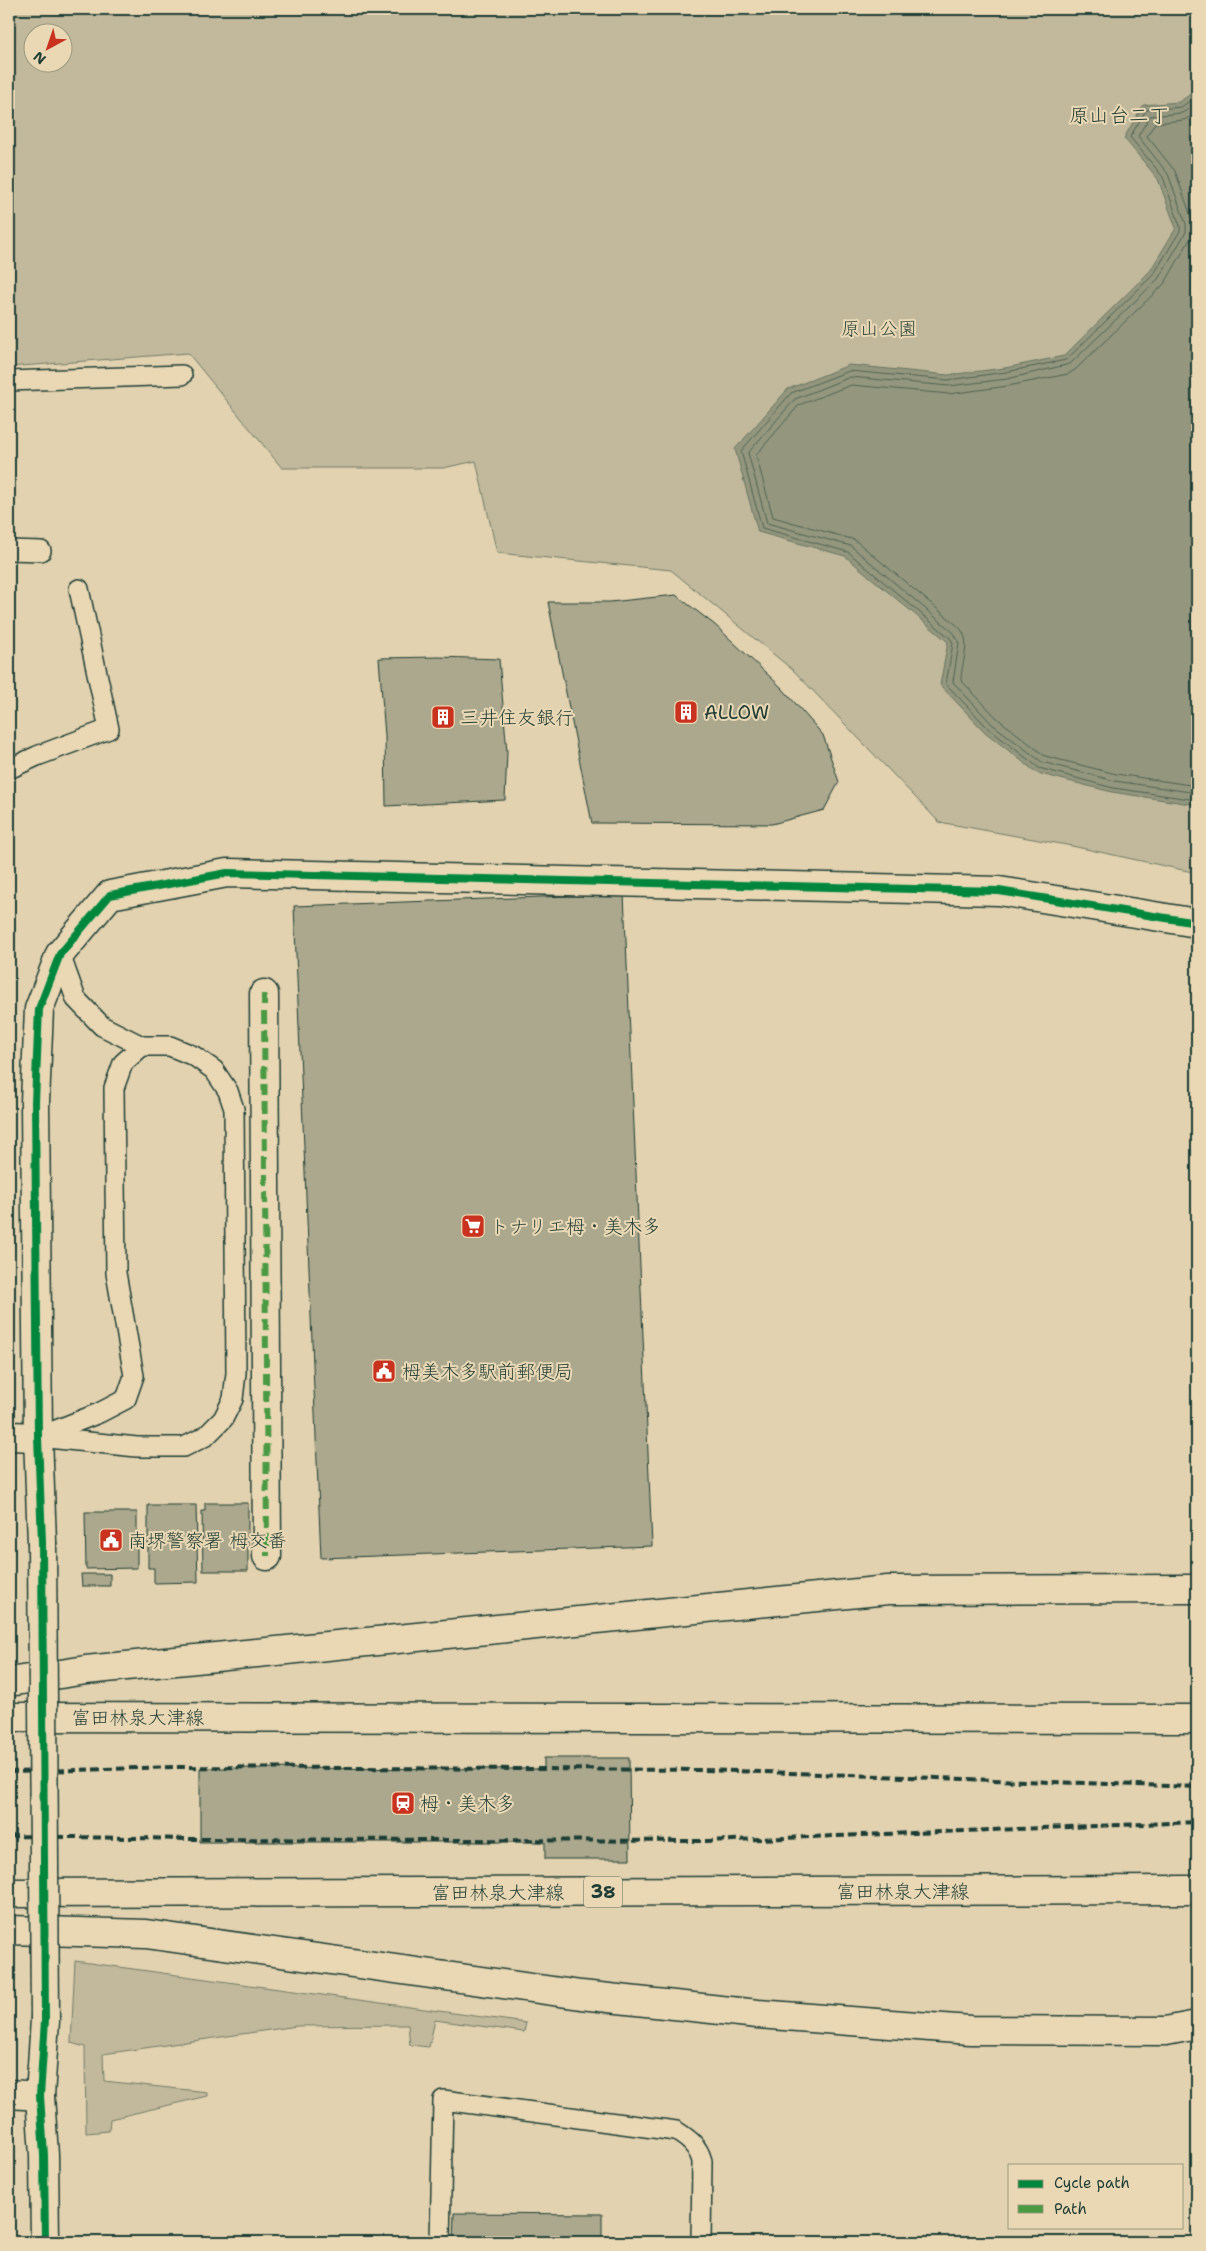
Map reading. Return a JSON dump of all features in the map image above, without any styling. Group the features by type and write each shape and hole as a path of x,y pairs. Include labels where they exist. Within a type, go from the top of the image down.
{"main road":[{"path":"45,2242 44,2155 40,2096 45,2020 42,1542 38,1437 35,1102 39,1009 60,954 110,895 227,872 999,890 1197,923"},
{"path":"264,994 267,1556"},
{"path":"9,1436 38,1437"},
{"path":"9,1682 86,1670 888,1590 1197,1589"},
{"name":"富田林泉大津線","path":"9,1717 1197,1719"},
{"name":"富田林泉大津線","path":"9,1893 1197,1890"},
{"path":"9,1930 146,1934 581,1995 758,2014 970,2030 1166,2031 1197,2025"},
{"path":"9,2094 40,2096"}],"lane":[{"path":"9,381 182,375"},
{"path":"9,550 41,550"},
{"path":"9,769 37,756 109,729 79,589"},
{"path":"38,1437 137,1447 184,1447 206,1436 223,1419 233,1399 236,1373 234,1109 228,1091 214,1070 194,1056 170,1046 142,1046 102,1026 76,999 60,954"},
{"path":"38,1437 99,1413 126,1399 134,1376 116,1273 114,1088 123,1063 142,1046"},
{"path":"440,2242 442,2100 676,2131 699,2150 701,2242"}],"green space":[{"name":"原山公園","path":"9,9 1197,9 1197,873 1072,846 939,822 794,671 671,570 497,553 476,461 443,468 282,468 188,353 9,367"},
{"path":"75,1961 526,2023 524,2032 435,2020 429,2047 410,2045 408,2025 297,2026 103,2054 104,2081 207,2092 207,2096 110,2119 109,2131 86,2133 85,2047 71,2043"}],"water":[{"path":"1197,90 1197,805 1112,792 1037,773 985,732 940,685 948,642 845,556 758,532 735,449 788,389 849,365 948,375 1005,368 1064,356 1150,271 1176,228 1158,179 1124,138 1143,105 1179,102"}],"building":[{"name":"ALLOW","path":"676,595 715,625 782,688 823,735 839,782 824,810 772,824 592,823 548,602 610,602"},
{"name":"三井住友銀行","path":"379,658 499,659 507,752 505,800 386,806 385,736"},
{"name":"トナリエ栂・美木多","path":"624,894 652,1546 321,1558 294,906"},
{"path":"205,1503 248,1503 248,1571 203,1571 202,1511 205,1511"},
{"path":"148,1505 196,1505 198,1582 154,1583 154,1568 148,1568"},
{"name":"南堺警察署 栂交番","path":"85,1512 137,1512 137,1568 86,1569"},
{"path":"81,1574 110,1574 110,1586 82,1586"},
{"path":"544,1758 629,1758 630,1859 545,1859 545,1842 200,1842 200,1768 544,1769"},
{"path":"454,2213 602,2214 602,2242 453,2242"}],"railway":[{"path":"9,1772 174,1767 705,1770 1197,1787"},
{"path":"9,1836 191,1839 707,1841 1197,1822"}],"marked path":[{"path":"264,994 267,1556"}],"cycle path":[{"path":"45,2242 44,2155 40,2096 45,2020 42,1542 38,1437 35,1102 39,1009 60,954 110,895 227,873 999,891 1197,923"}],"place":[{"name":"ALLOW","path":"686,712"},
{"name":"三井住友銀行","path":"443,717"},
{"name":"トナリエ栂・美木多","path":"473,1226"},
{"name":"栂美木多駅前郵便局","path":"384,1371"},
{"name":"南堺警察署 栂交番","path":"111,1540"},
{"name":"栂・美木多","path":"403,1803"}],"district":[{"name":"原山台二丁","path":"1119,115"}]}
